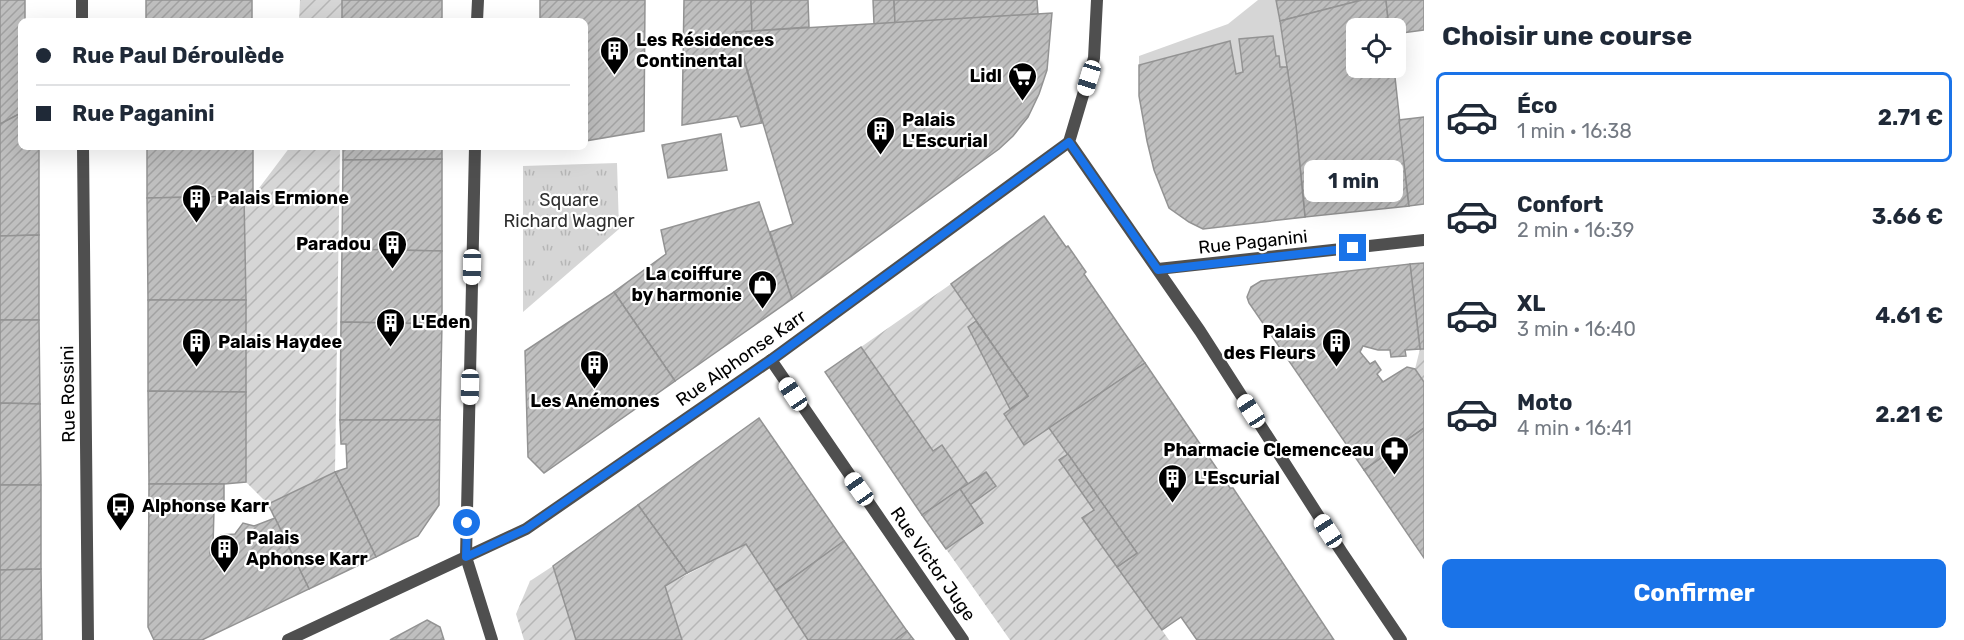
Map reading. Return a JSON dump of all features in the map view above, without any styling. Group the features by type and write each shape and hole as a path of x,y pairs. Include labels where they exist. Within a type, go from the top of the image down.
{"street":[{"path":"82,0 82,18"},
{"path":"477,18 478,0"},
{"path":"1097,0 1094,58 1069,142 1200,331 1401,640"},
{"name":"Rue Alphonse Karr","path":"288,640 526,529 771,360 1069,142"},
{"name":"Rue Rossini","path":"83,150 88,640"},
{"path":"475,150 466,557 492,640"},
{"name":"Rue Paganini","path":"1158,270 1424,240"},
{"name":"Rue Victor Juge","path":"771,360 963,640"}],"green space":[{"path":"300,0 342,0 342,18 299,18"},
{"path":"1258,0 1276,0 1287,67 1280,67 1273,36 1239,39 1243,72 1236,74 1229,41 1139,65 1139,56 1228,24"},
{"path":"288,150 340,150 335,472 268,504 246,482 244,196 253,196"},
{"name":"Square Richard Wagner","path":"617,163 619,229 523,312 523,166"},
{"path":"951,284 976,321 968,327 1010,409 1004,415 1024,445 1049,428 1068,454 1059,460 1094,510 1083,519 1169,640 1010,640 946,549 970,505 968,484 942,446 933,451 861,347"},
{"path":"1420,349 1424,349 1424,382 1415,369"},
{"path":"746,544 808,640 682,640 665,586"},
{"path":"553,566 576,640 524,640 516,614 530,581"}],"building":[{"path":"0,0 25,0 25,18 18,18 18,115 0,124"},
{"path":"146,0 252,0 252,18 146,18"},
{"path":"342,0 442,0 442,18 342,18"},
{"name":"Les Résidences Continental","path":"540,0 645,0 644,131 588,140 588,18 540,18"},
{"path":"684,0 751,0 752,31 736,32 762,123 741,127 737,116 682,125"},
{"path":"751,0 808,0 809,27 752,31"},
{"path":"873,0 894,0 895,23 874,24"},
{"path":"894,0 1037,0 1038,14 895,23"},
{"path":"1276,0 1362,0 1280,21"},
{"path":"1362,0 1386,0 1388,18 1346,18 1346,78 1395,78 1409,206 1305,217 1296,126 1280,21"},
{"path":"1386,0 1424,0 1424,30 1406,32 1406,18 1388,18"},
{"name":"Palais L'Escurial","path":"1052,13 1047,70 1028,117 1013,136 999,149 792,299 770,232 793,224 736,32"},
{"path":"1273,36 1280,67 1287,67 1296,126 1305,217 1203,229 1169,208 1154,170 1139,96 1139,65 1230,41 1236,74 1243,72 1239,39"},
{"path":"18,115 18,150 39,150 39,235 0,236 0,124"},
{"path":"1424,117 1424,204 1409,206 1399,120"},
{"path":"721,134 727,170 668,178 662,145"},
{"path":"147,150 253,150 253,196 147,198"},
{"path":"343,150 442,150 442,159 343,160"},
{"path":"442,159 442,251 342,249 343,160"},
{"name":"Palais Ermione","path":"244,196 246,300 148,300 147,198"},
{"path":"759,202 792,299 675,381 614,292 666,254 661,230"},
{"path":"1044,216 1086,272 1084,274 1145,363 1024,445 1004,414 1028,396 951,284"},
{"path":"39,235 39,320 0,320 0,236"},
{"name":"Paradou","path":"342,249 442,251 442,324 341,322"},
{"path":"1424,263 1424,349 1420,349 1410,264"},
{"name":"Palais des Fleurs","path":"1410,264 1420,349 1405,350 1406,356 1391,357 1390,350 1363,346 1360,352 1370,364 1375,361 1381,370 1377,374 1383,382 1407,367 1415,369 1424,382 1424,428 1364,470 1247,297 1251,287 1261,281"},
{"name":"Les Anémones","path":"614,292 675,381 544,473 528,457 525,351"},
{"name":"Palais Haydee","path":"148,300 246,300 246,392 148,391"},
{"path":"0,320 39,320 40,404 0,403"},
{"path":"976,321 1028,396 1010,409 968,327"},
{"name":"L'Eden","path":"341,322 442,324 440,420 340,420"},
{"path":"861,347 933,451 942,445 968,484 922,515 825,372"},
{"name":"L'Escurial","path":"1145,363 1230,488 1233,488 1334,640 1197,640 1181,617 1162,630 1117,567 1137,553 1049,428"},
{"path":"148,391 246,392 246,482 149,484"},
{"path":"0,403 40,404 41,485 0,485"},
{"path":"759,418 844,541 776,590 746,544 687,573 638,505"},
{"path":"340,420 440,420 439,505 418,536 376,557 335,472 347,468 346,444 341,444"},
{"path":"1424,428 1424,558 1364,470"},
{"path":"1068,454 1137,553 1117,567 1082,518 1094,510 1059,460"},
{"path":"335,472 376,557 309,589 268,504"},
{"path":"986,472 996,486 970,505 960,489"},
{"name":"Palais Aphonse Karr","path":"149,484 224,484 224,508 214,509 213,547 210,547 210,554 216,559 226,553 221,546 221,535 235,534 243,523 254,526 275,518 309,589 202,640 154,640 148,627"},
{"path":"0,485 41,485 41,569 0,570"},
{"path":"960,489 983,523 946,549 922,515"},
{"path":"638,505 687,573 665,586 682,640 576,640 553,566"},
{"path":"844,541 907,631 895,640 808,640 776,590"},
{"path":"41,569 42,640 0,640 0,570"},
{"path":"427,620 440,627 444,640 390,640"},
{"path":"907,631 914,640 895,640"}],"place":[{"name":"Les Résidences Continental","path":"615,76"},
{"name":"Lidl","path":"1023,102"},
{"name":"Palais L'Escurial","path":"881,156"},
{"name":"Palais Ermione","path":"196,224"},
{"name":"Paradou","path":"392,270"},
{"name":"La coiffure by harmonie","path":"763,310"},
{"name":"L'Eden","path":"391,348"},
{"name":"Palais Haydee","path":"197,368"},
{"name":"Palais des Fleurs","path":"1337,368"},
{"name":"Les Anémones","path":"595,390"},
{"name":"Pharmacie Clemenceau","path":"1395,476"},
{"name":"L'Escurial","path":"1173,504"},
{"name":"Alphonse Karr","path":"121,532"},
{"name":"Palais Aphonse Karr","path":"225,574"}],"route":[{"path":"467,523 466,557 526,529 771,360 1069,142 1158,270 1353,248"}]}
